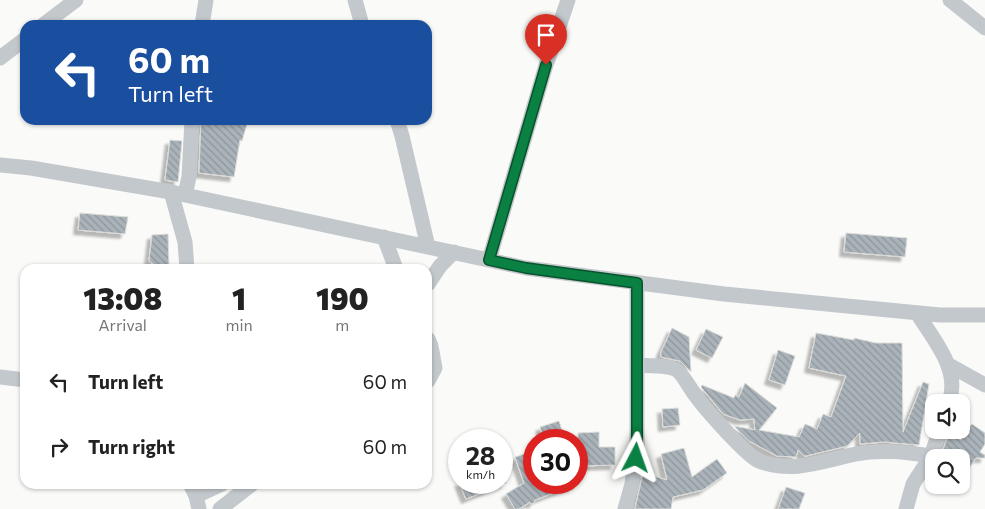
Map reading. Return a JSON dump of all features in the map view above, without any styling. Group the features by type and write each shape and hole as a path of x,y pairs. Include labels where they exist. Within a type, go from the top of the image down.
{"street":[{"path":"50,20 76,0"},
{"path":"203,20 206,0"},
{"path":"355,0 361,20"},
{"path":"489,260 546,65 568,0"},
{"path":"950,0 985,28"},
{"path":"0,58 20,43"},
{"path":"187,264 178,193 190,177 192,125"},
{"path":"398,125 428,247"},
{"path":"0,165 31,168 178,193 526,268 724,294 940,315 985,315"},
{"path":"384,237 394,264"},
{"path":"432,278 440,266 454,252"},
{"path":"625,509 632,484 637,445 637,283"},
{"path":"917,313 949,365 953,394"},
{"path":"432,346 435,368 432,374"},
{"path":"949,365 985,385"},
{"path":"638,366 670,367 678,370 699,400 740,446 757,460 776,466 798,467 826,463 856,454 878,451 925,455"},
{"path":"0,376 20,379"},
{"path":"906,509 913,484 925,465"},
{"path":"195,496 211,489"},
{"path":"220,509 246,489"}],"building":[{"path":"201,125 247,125 242,141 240,140 234,177 199,173"},
{"path":"170,140 182,141 178,182 165,180"},
{"path":"80,213 128,217 125,234 78,230"},
{"path":"846,233 907,238 905,257 844,252"},
{"path":"168,234 169,264 153,264 149,261 152,235"},
{"path":"672,328 689,337 691,372 680,361 661,357 661,352"},
{"path":"706,329 723,337 712,358 696,350"},
{"path":"816,333 876,343 902,343 903,432 923,382 929,384 927,394 925,394 925,408 919,445 884,442 860,444 860,433 847,446 806,456 798,450 796,457 777,456 749,441 734,426 755,430 754,419 740,420 723,414 701,387 702,385 734,398 735,395 739,397 745,383 777,408 759,430 799,437 805,424 817,429 823,414 831,417 846,376 809,368"},
{"path":"778,350 795,356 785,385 769,380"},
{"path":"678,408 680,425 663,427 662,409"},
{"path":"559,421 562,429 541,429 540,427"},
{"path":"972,424 985,433 985,444 980,452 985,455 985,458 976,458 970,467 970,449 943,449 947,439 970,439 970,426"},
{"path":"599,432 599,447 615,447 615,465 588,466 588,433"},
{"path":"684,448 692,477 717,459 727,473 703,490 673,497 671,509 635,509 643,473 667,480 661,454"},
{"path":"523,454 523,480 515,457"},
{"path":"523,484 523,494 551,494 535,500 534,503 531,504 530,502 519,509 515,509 506,494 513,494 513,490"},
{"path":"786,487 805,493 799,509 778,509"},
{"path":"464,494 478,494 466,499"}],"route":[{"path":"546,65 489,260 526,268 637,283 636,458"}]}
